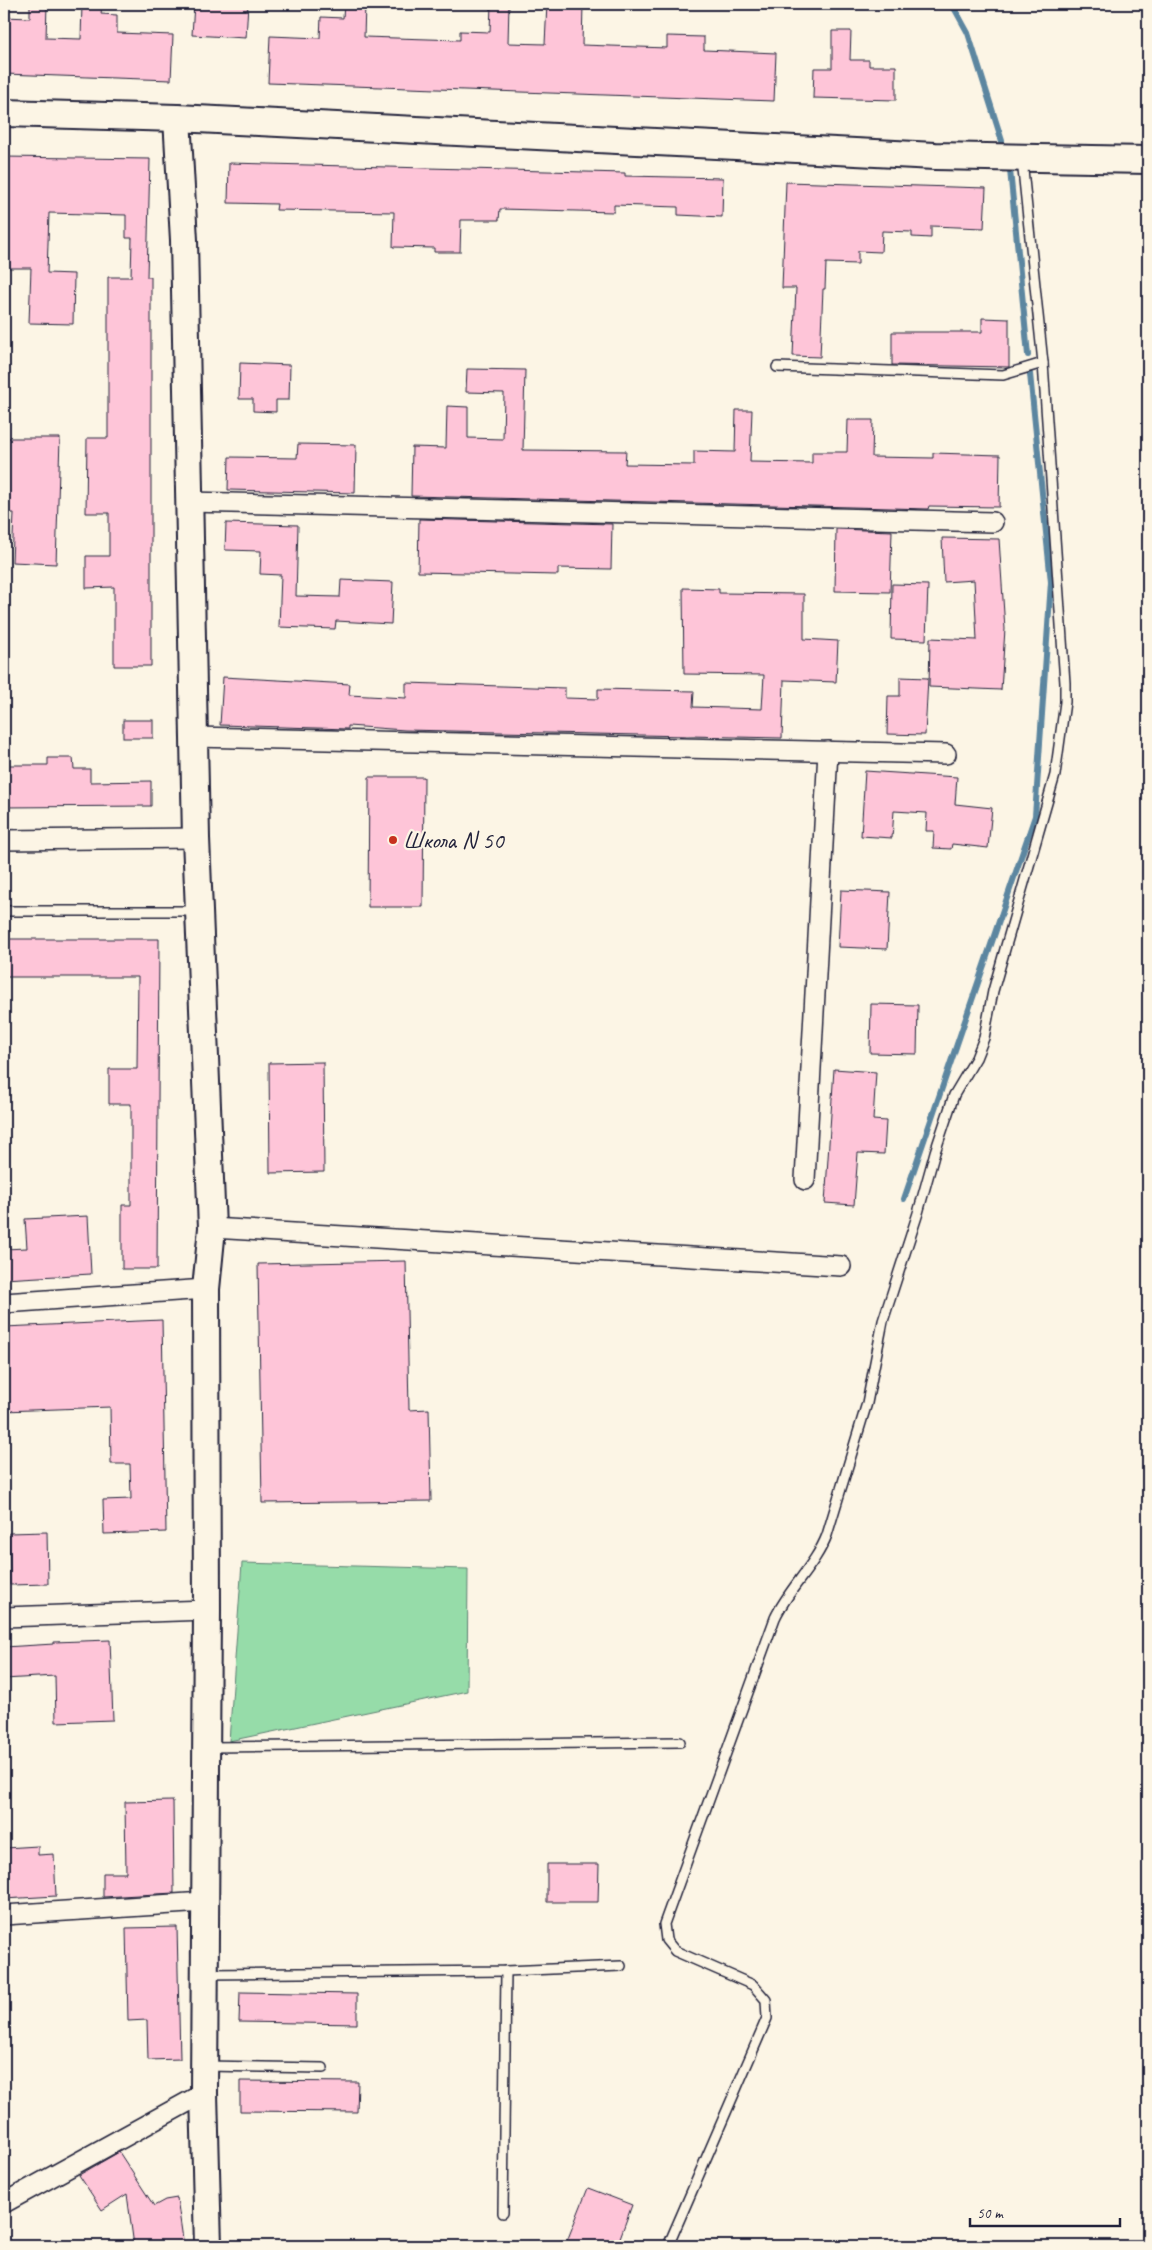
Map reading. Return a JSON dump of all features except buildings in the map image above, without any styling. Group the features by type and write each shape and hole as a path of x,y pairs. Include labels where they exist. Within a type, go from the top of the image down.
{"street":[{"path":"4,113 177,118 935,156 1148,160"},
{"path":"177,118 184,240 196,838 212,1228 206,1289 207,1747 204,1902 204,2093 208,2246"},
{"path":"189,502 993,522"},
{"path":"193,737 946,754"},
{"path":"805,1180 828,751"},
{"path":"4,840 196,838"},
{"path":"212,1228 841,1266"},
{"path":"4,1303 206,1289"},
{"path":"4,1617 207,1610"},
{"path":"4,1915 204,1902"},
{"path":"4,2202 204,2093"}],"lane":[{"path":"668,2246 767,2018 766,2000 753,1985 675,1950 666,1940 664,1924 775,1618 789,1594 821,1551 827,1535 867,1403 883,1321 954,1096 976,1058 984,1038 993,991 1055,775 1065,702 1065,683 1043,363 1021,157"},
{"path":"776,367 1003,375 1043,363"},
{"path":"4,911 199,910"},
{"path":"207,1747 680,1742"},
{"path":"204,1974 506,1971 621,1966"},
{"path":"503,2213 506,1971"},
{"path":"204,2066 323,2068"}],"green space":[{"path":"242,1563 468,1569 467,1691 229,1741"}],"waterway":[{"path":"952,4 968,33 1002,141"},
{"path":"1010,170 1028,355"},
{"path":"904,1199 1035,816 1051,582 1030,374"}],"place":[{"name":"Школа N 50","path":"393,840"}]}
